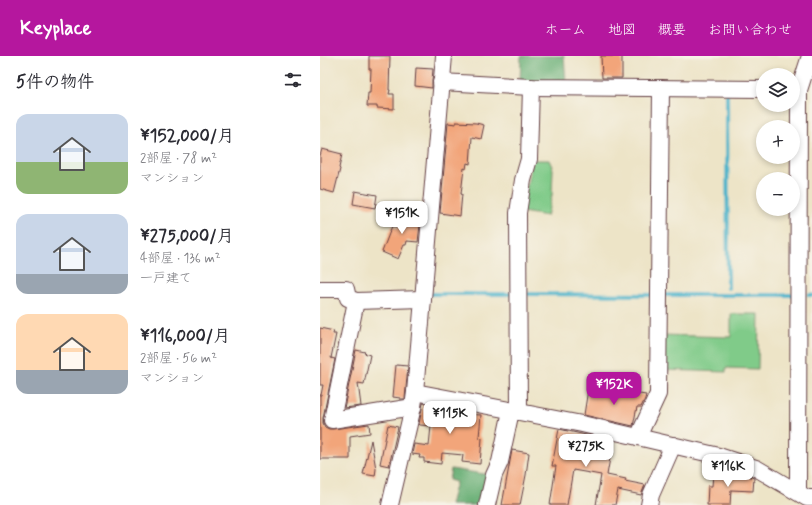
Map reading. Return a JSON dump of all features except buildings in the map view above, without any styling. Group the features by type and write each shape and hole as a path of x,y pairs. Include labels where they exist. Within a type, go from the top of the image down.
{"street":[{"path":"390,505 414,399 444,56"},
{"path":"803,498 801,90 810,56"},
{"path":"441,82 531,87 756,89"},
{"path":"487,505 494,475 500,462 515,411 518,213 523,180 529,159 531,87"},
{"path":"638,437 658,394 661,88"},
{"path":"320,289 346,289 348,298 356,301 423,299"},
{"path":"356,301 332,420 414,399 515,411 582,424 719,456 756,468 803,498"},
{"path":"649,505 650,495 673,445"}],"green space":[{"path":"521,56 564,56 566,82 520,82"},
{"path":"532,160 549,160 553,169 552,195 547,216 522,212"},
{"path":"731,314 759,314 758,369 726,368 726,372 662,370 662,335 731,337"},
{"path":"451,469 491,475 482,505 450,505 456,482 449,480"}],"waterway":[{"path":"727,95 728,288"},
{"path":"430,294 515,294"},
{"path":"524,294 655,295"},
{"path":"665,295 792,295"}]}
